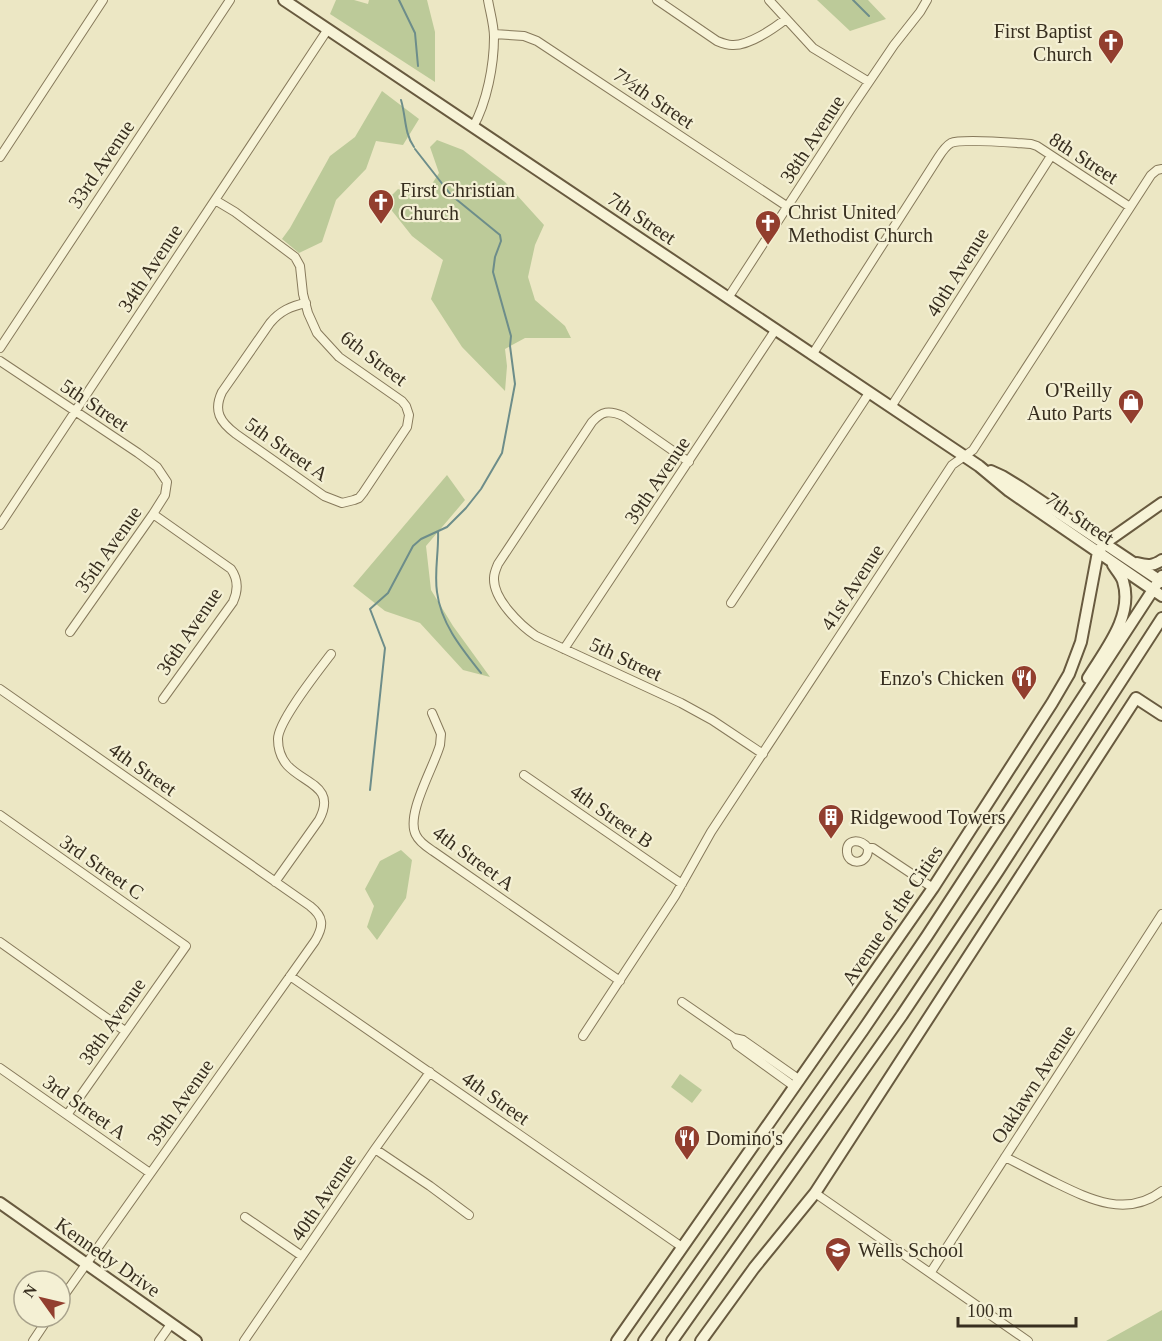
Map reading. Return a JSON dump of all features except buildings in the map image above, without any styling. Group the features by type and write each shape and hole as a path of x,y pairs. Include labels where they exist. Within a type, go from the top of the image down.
{"main road":[{"name":"7th Street","path":"284,0 891,406 979,466 1009,491 1104,551 1157,593"},
{"path":"1038,766 1124,614 1123,582 1104,551 1162,503"},
{"name":"7th Street","path":"1104,551 1129,560 1161,579"},
{"name":"Avenue of the Cities","path":"617,1341 933,888 1053,703 1069,674 1081,642 1104,551"},
{"path":"1129,560 1147,566 1162,560"},
{"name":"Avenue of the Cities","path":"644,1341 887,996 1038,766 1157,593 1161,579"},
{"path":"672,1341 902,1015 1162,618"},
{"path":"1093,725 1129,680 1162,631"},
{"path":"701,1341 754,1268 815,1193 1136,698 1162,715"},
{"name":"Kennedy Drive","path":"0,1203 196,1341"}],"street":[{"path":"0,157 104,0"},
{"name":"33rd Avenue","path":"0,348 230,0"},
{"path":"473,127 480,113 492,66 494,34 488,0"},
{"path":"657,0 726,44 734,45 760,36 786,19"},
{"path":"769,0 813,48 869,82"},
{"name":"38th Avenue","path":"728,298 869,82 927,0"},
{"name":"34th Avenue","path":"0,525 328,29"},
{"name":"7½th Street","path":"494,34 524,36 537,41 788,207"},
{"name":"8th Street","path":"812,355 936,161 951,143 964,140 1037,146 1130,207"},
{"name":"40th Avenue","path":"891,406 1051,156"},
{"name":"41st Avenue","path":"583,1036 682,884 711,832 952,465 974,449 1151,175 1161,169"},
{"name":"6th Street","path":"214,200 235,212 295,257 300,266 308,312 317,333 339,357 396,396 406,406 409,421 404,435 359,498 342,503"},
{"name":"5th Street A","path":"306,303 285,309 270,323 222,392 218,403 219,415 223,424 236,434 324,496 342,503"},
{"name":"39th Avenue","path":"564,648 776,330"},
{"name":"5th Street","path":"0,361 157,467 166,482"},
{"path":"731,603 869,393"},
{"name":"5th Street","path":"689,462 623,416 605,412 597,417 498,564 494,578 496,589 517,621 536,636 681,703 712,720 763,754"},
{"name":"35th Avenue","path":"70,632 153,514 165,495 166,482"},
{"name":"36th Avenue","path":"153,514 231,569 236,579 236,596 163,699"},
{"path":"275,882 319,820 324,804 318,788 286,764 280,752 279,733 285,719 332,654"},
{"name":"4th Street","path":"0,689 275,882 320,915 321,921"},
{"name":"4th Street A","path":"432,713 439,728 441,740 415,809 412,823 417,837 433,851 620,981"},
{"name":"4th Street B","path":"524,775 682,884"},
{"name":"3rd Street C","path":"0,815 186,946"},
{"path":"868,848 873,848 933,888"},
{"name":"Oaklawn Avenue","path":"931,1272 1162,914"},
{"name":"39th Avenue","path":"72,1284 290,975 318,934 321,921"},
{"path":"0,942 126,1031"},
{"name":"38th Avenue","path":"67,1115 186,946"},
{"name":"4th Street","path":"290,975 682,1247"},
{"path":"682,1002 734,1038 737,1045 797,1084"},
{"name":"3rd Street A","path":"0,1068 150,1173"},
{"name":"40th Avenue","path":"244,1341 430,1072"},
{"path":"375,1149 469,1215"},
{"path":"1005,1157 1079,1194 1101,1202 1125,1205 1153,1198 1162,1191"},
{"path":"815,1193 1028,1341"},
{"path":"245,1217 302,1256"},
{"path":"159,1341 171,1324"}],"green space":[{"path":"336,0 354,0 368,4 369,0 427,0 435,32 435,82 330,14"},
{"path":"817,0 868,0 886,19 850,31"},
{"path":"382,91 419,119 403,145 376,141 366,169 336,200 322,242 299,253 282,239 330,156 355,137"},
{"path":"437,140 463,150 505,182 544,225 535,245 528,277 535,300 565,326 571,338 525,338 505,349 507,366 505,391 462,347 431,299 443,260 412,236 385,202 398,189 423,198 439,173 430,147"},
{"path":"447,475 465,500 426,546 431,590 453,626 490,677 463,670 420,623 385,611 353,586"},
{"path":"401,850 412,860 406,898 377,940 367,927 374,906 365,889 380,861"},
{"path":"680,1074 702,1090 692,1103 671,1087"},
{"path":"1162,1310 1162,1341 1106,1341"}],"waterway":[{"path":"399,0 415,33 418,66"},
{"path":"853,0 869,16"},
{"path":"401,100 407,130 414,147"},
{"path":"370,790 385,648 370,609 388,593 413,546 421,539 447,527 481,489 502,453 515,384 510,346 511,336 493,272 495,257 501,241 500,235 451,195 415,149"},
{"path":"438,531 436,577 439,604 453,636 481,673"}],"place":[{"name":"First Baptist Church","path":"1111,65"},
{"name":"First Christian Church","path":"381,225"},
{"name":"Christ United Methodist Church","path":"768,246"},
{"name":"O'Reilly Auto Parts","path":"1131,425"},
{"name":"Enzo's Chicken","path":"1024,701"},
{"name":"Ridgewood Towers","path":"831,840"},
{"name":"Domino's","path":"687,1161"},
{"name":"Wells School","path":"838,1273"}]}
